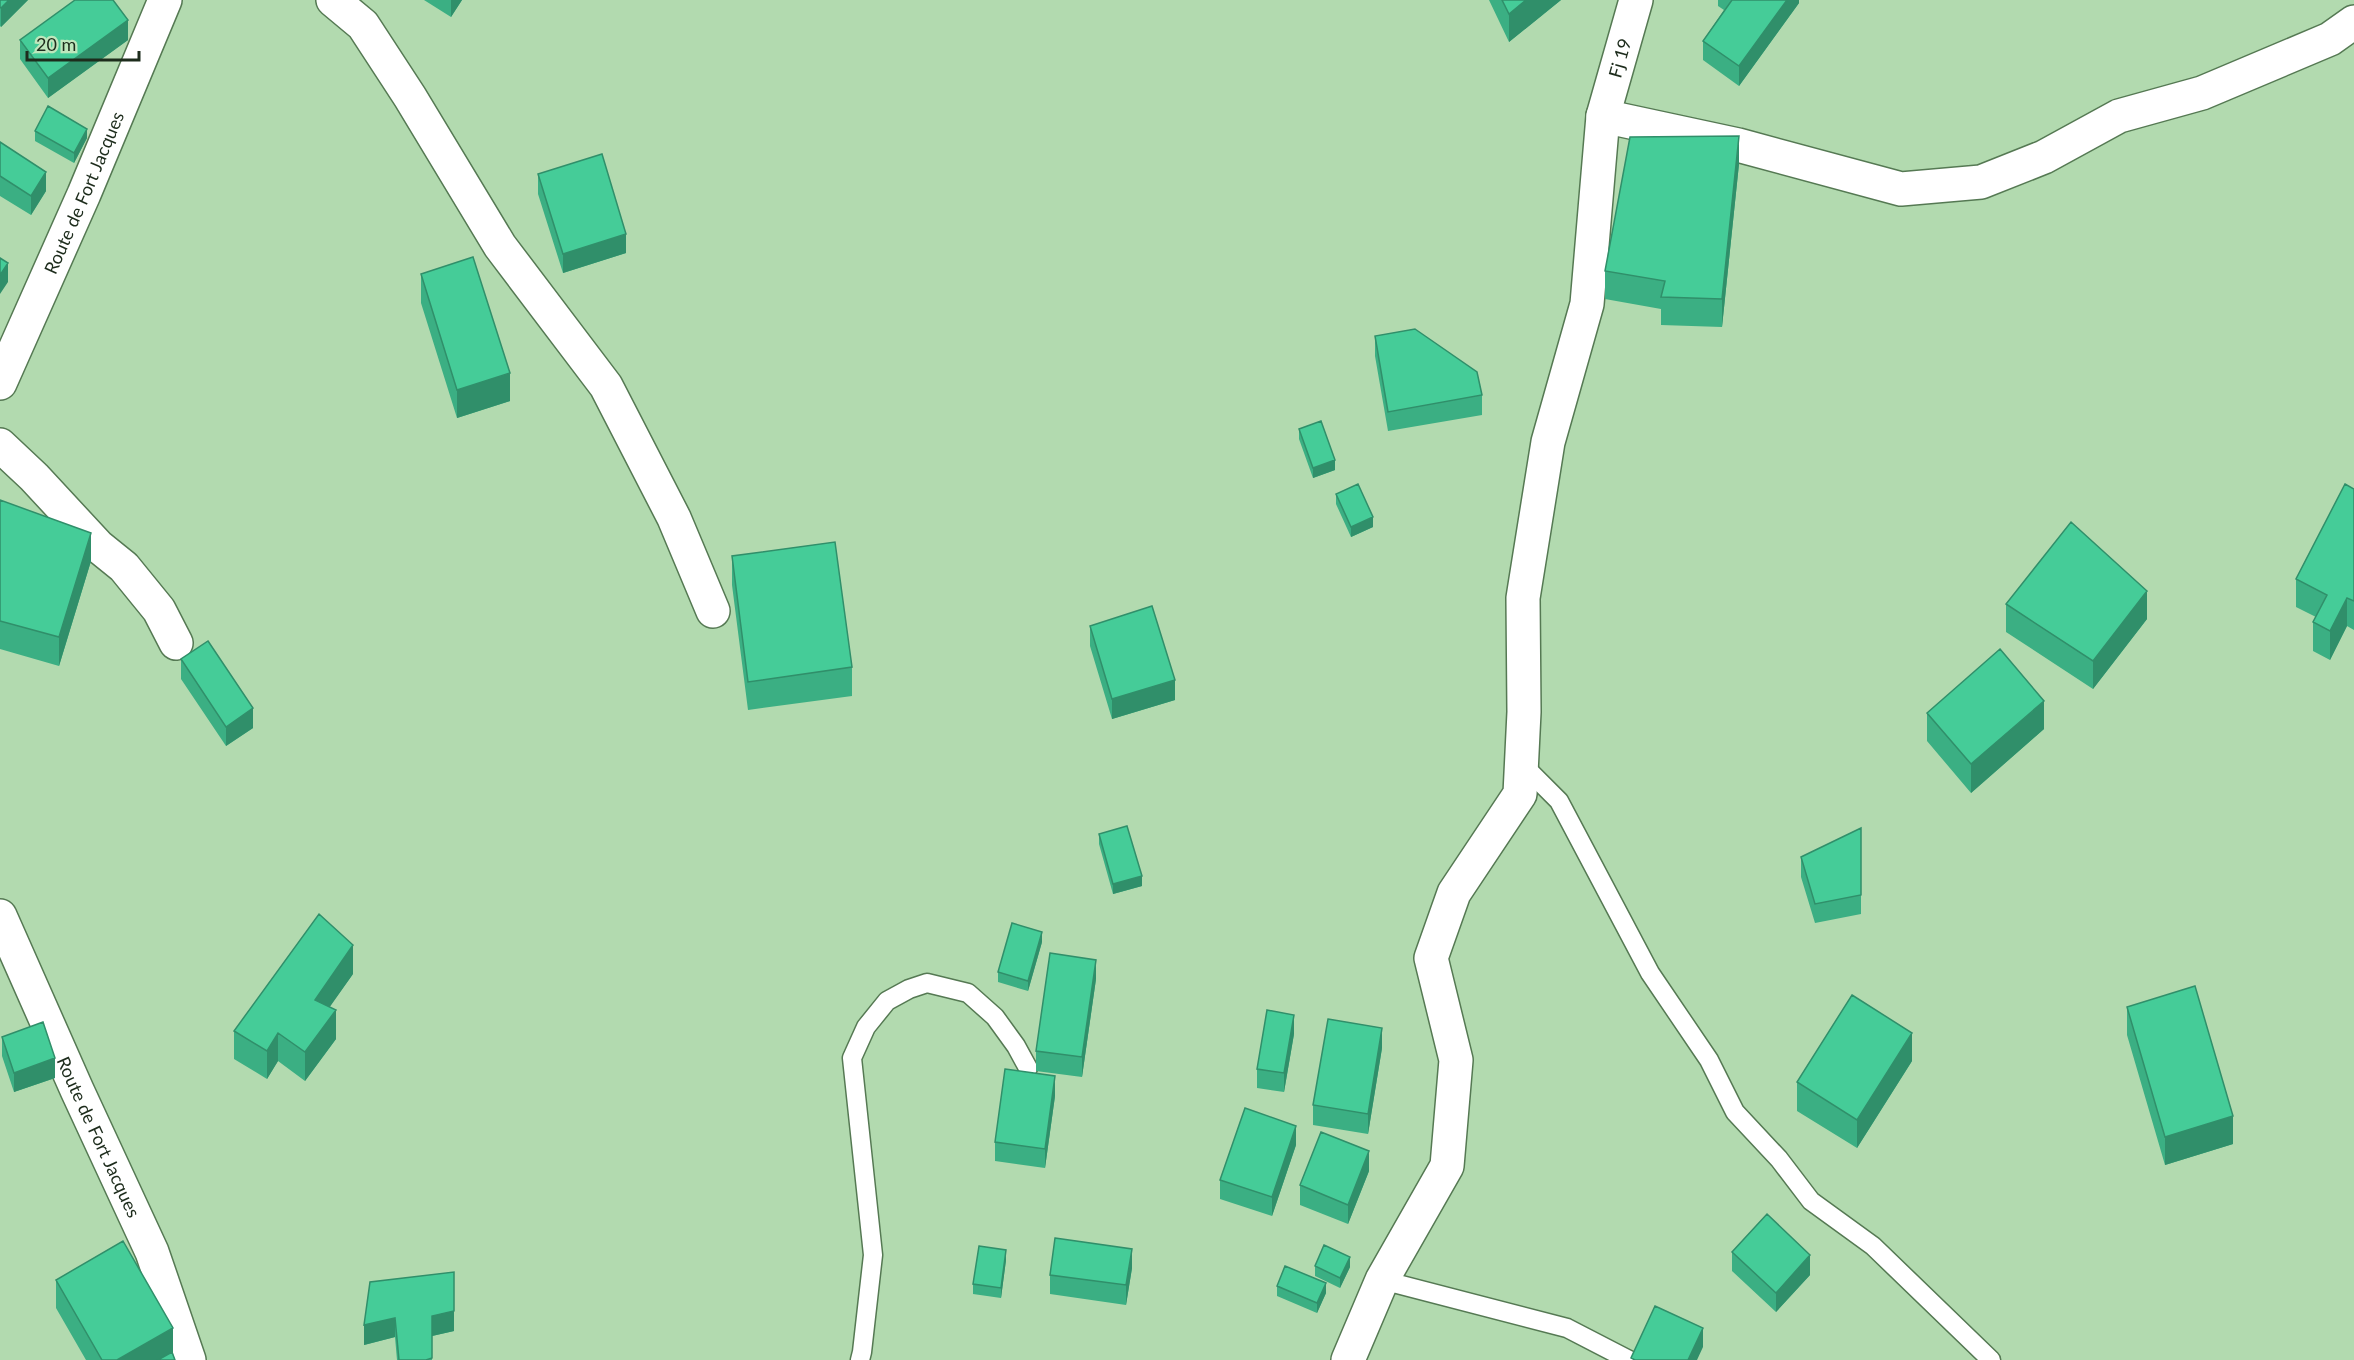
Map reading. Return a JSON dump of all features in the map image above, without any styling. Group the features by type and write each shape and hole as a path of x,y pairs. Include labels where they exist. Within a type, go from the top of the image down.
{"street":[{"name":"Route de Fort Jacques","path":"0,383 84,194 165,0"},
{"path":"333,0 363,25 500,246 606,386 674,518 713,611"},
{"name":"Fj 19","path":"1348,1360 1382,1281 1447,1166 1456,1060 1431,958 1455,893 1520,794 1524,712 1523,598 1548,442 1587,304 1603,116 1636,0"},
{"path":"1603,116 1738,145 1901,189 1981,182 2044,156 2119,116 2202,93 2346,39"},
{"path":"0,445 34,477 98,546 124,567 159,610 176,643"},
{"name":"Route de Fort Jacques","path":"0,916 152,1252 189,1360"}],"lane":[{"path":"1522,764 1559,801 1650,973 1709,1060 1735,1112 1779,1159 1811,1201 1873,1246 1991,1360"},
{"path":"860,1360 873,1255 852,1058 866,1027 887,1001 909,989 927,983 968,993 995,1017 1016,1046 1028,1068"},
{"path":"1382,1281 1567,1328 1629,1360"}],"building":[{"path":"0,0 9,0 1,8"},
{"path":"75,0 113,0 128,20 48,78 20,40"},
{"path":"1502,0 1526,0 1509,14"},
{"path":"1732,0 1787,0 1739,66 1703,41"},
{"path":"48,106 87,129 74,153 35,131"},
{"path":"1739,136 1722,299 1661,297 1665,281 1605,271 1630,137"},
{"path":"0,142 46,172 31,196 0,176"},
{"path":"602,154 626,234 563,254 538,174"},
{"path":"473,257 510,373 457,390 421,274"},
{"path":"0,258 8,263 0,275"},
{"path":"1415,329 1477,372 1482,395 1388,412 1375,336"},
{"path":"1321,421 1335,460 1313,468 1299,429"},
{"path":"1358,484 1373,517 1351,527 1336,494"},
{"path":"2345,484 2354,489 2354,601 2347,598 2330,631 2313,622 2327,595 2296,579"},
{"path":"0,500 91,533 59,637 0,621"},
{"path":"2071,522 2147,591 2093,661 2006,604"},
{"path":"835,542 852,667 748,682 732,556"},
{"path":"1152,606 1175,680 1112,699 1090,626"},
{"path":"208,641 253,708 226,727 181,659"},
{"path":"2000,649 2044,701 1971,764 1927,713"},
{"path":"1127,826 1142,876 1113,884 1099,834"},
{"path":"1861,828 1861,895 1815,904 1801,857"},
{"path":"319,914 353,945 315,1000 336,1010 305,1052 278,1033 267,1051 234,1031"},
{"path":"1012,923 1042,932 1028,981 998,972"},
{"path":"1050,953 1096,960 1082,1057 1036,1051"},
{"path":"2195,986 2233,1116 2165,1137 2127,1007"},
{"path":"1852,995 1912,1033 1857,1120 1797,1082"},
{"path":"1267,1010 1294,1015 1284,1073 1257,1069"},
{"path":"1328,1019 1382,1028 1368,1114 1313,1105"},
{"path":"43,1022 55,1058 14,1073 2,1037"},
{"path":"1005,1069 1055,1076 1045,1149 995,1142"},
{"path":"1245,1108 1296,1126 1272,1197 1220,1180"},
{"path":"1321,1132 1369,1151 1348,1205 1300,1185"},
{"path":"1767,1214 1810,1255 1776,1293 1732,1252"},
{"path":"1055,1238 1132,1249 1126,1285 1050,1275"},
{"path":"123,1241 173,1328 117,1360 102,1360 56,1280"},
{"path":"1324,1245 1350,1257 1340,1278 1315,1266"},
{"path":"979,1246 1006,1250 1001,1288 973,1284"},
{"path":"1285,1266 1326,1283 1317,1303 1277,1286"},
{"path":"454,1272 454,1311 432,1316 432,1358 399,1360 395,1318 364,1325 370,1282"},
{"path":"1655,1306 1703,1328 1688,1360 1635,1360 1631,1358"},
{"path":"172,1352 175,1360 158,1360"}]}
